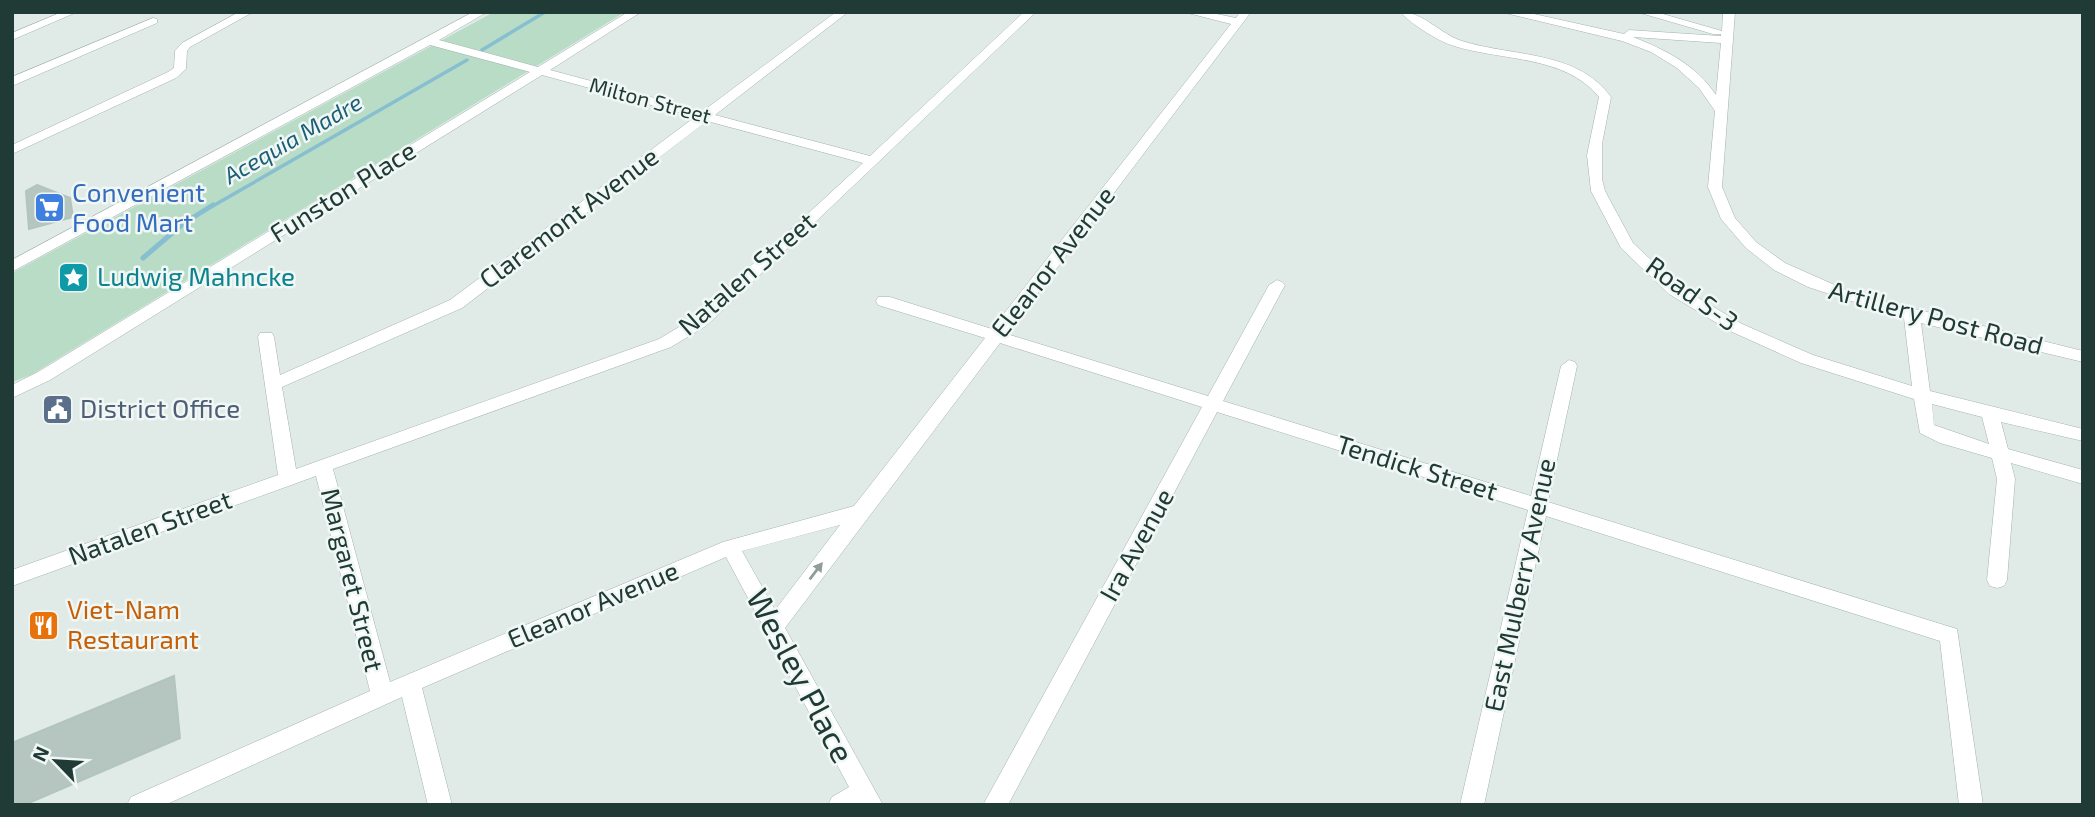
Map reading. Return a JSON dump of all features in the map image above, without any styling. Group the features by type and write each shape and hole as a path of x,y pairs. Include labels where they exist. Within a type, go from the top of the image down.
{"street":[{"path":"12,37 72,12"},
{"path":"224,12 243,14"},
{"path":"12,265 482,12"},
{"name":"Funston Place","path":"12,392 50,373 636,12"},
{"name":"Claremont Avenue","path":"271,384 456,304 843,12"},
{"name":"Natalen Street","path":"12,578 665,343 700,322 1031,12"},
{"path":"1189,12 1242,17"},
{"name":"Road S-3","path":"1405,12 1460,44 1565,68 1586,77 1601,88 1605,97 1593,160 1598,191 1621,237 1663,279 1721,318 1790,354 1864,380 2083,435"},
{"path":"1431,12 1435,31"},
{"path":"1506,12 1625,33 1727,38"},
{"path":"1642,12 1727,38"},
{"name":"Artillery Post Road","path":"1729,12 1715,187 1722,208 1747,238 1803,279 1850,299 2083,357"},
{"path":"12,150 172,75 180,69 181,51 186,45 243,14"},
{"name":"Eleanor Avenue","path":"775,626 1242,17"},
{"path":"12,82 153,21"},
{"path":"1579,26 1632,41 1681,66 1709,90 1720,110"},
{"name":"Milton Street","path":"429,41 871,161"},
{"name":"Ira Avenue","path":"995,805 1215,405 1277,285"},
{"name":"Tendick Street","path":"884,301 1950,635 1971,805"},
{"path":"1912,315 1926,429 1945,438 2083,477"},
{"name":"Margaret Street","path":"266,337 271,384 289,478"},
{"name":"East Mulberry Avenue","path":"1472,805 1569,366"},
{"path":"1990,412 2006,479 1997,580"},
{"name":"Margaret Street","path":"323,465 382,695"},
{"name":"Eleanor Avenue","path":"382,695 730,547 860,512"},
{"name":"Wesley Place","path":"730,547 867,798"},
{"name":"Margaret Street","path":"410,682 440,805"},
{"path":"139,805 382,695"},
{"path":"840,805 867,798"}],"green space":[{"path":"494,12 625,12 31,375 12,382 12,273"}],"building":[{"name":"Convenient Food Mart","path":"37,185 70,198 73,217 29,229 26,191"},
{"path":"174,676 180,738 24,805 12,805 12,743"}],"waterway":[{"name":"Acequia Madre","path":"482,50 545,12"},
{"name":"Acequia Madre","path":"211,207 467,60"},
{"name":"Acequia Madre","path":"143,258 184,223 213,205"}],"place":[{"name":"Convenient Food Mart","path":"49,208"},
{"name":"Ludwig Mahncke","path":"74,277"},
{"name":"District Office","path":"57,409"},
{"name":"Viet-Nam Restaurant","path":"44,625"}]}
